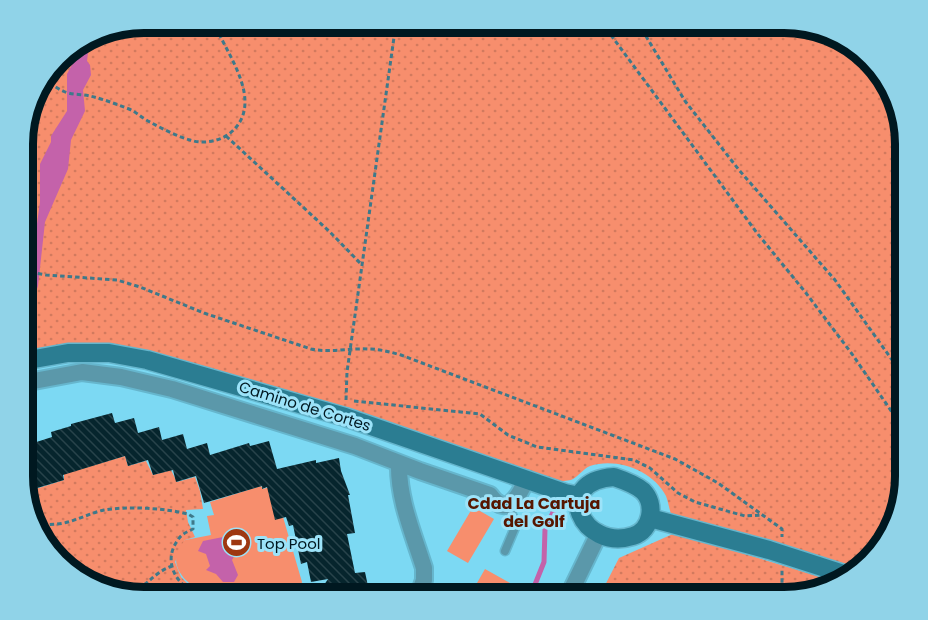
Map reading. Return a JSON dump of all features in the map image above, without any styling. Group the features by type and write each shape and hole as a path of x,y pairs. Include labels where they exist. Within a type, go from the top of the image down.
{"street":[{"name":"Camino de Cortes","path":"33,359 68,353 109,352 345,409 520,490 580,496"},
{"path":"33,381 82,372 121,377 172,389 355,446 490,495 497,503 520,490"},
{"path":"399,463 398,480 401,496 424,568 422,587"},
{"path":"614,477 642,491 650,502 650,518 647,526 638,534 624,539 608,537 584,523 578,510 580,496 586,485 598,478 614,477"},
{"path":"650,518 839,573"},
{"path":"573,587 599,533"}],"lane":[{"path":"505,551 516,525 520,490"}],"path":[{"path":"51,84 65,93 89,96 133,111 148,121 192,141 204,142 226,136 241,120 246,96 241,79 219,33"},
{"path":"394,33 351,349 345,409 392,403 480,414 508,435 537,447 634,460 650,468 678,493 695,502 745,516 762,515"},
{"path":"610,33 757,233 839,336 895,417"},
{"path":"645,33 685,101 739,170 836,280 895,364"},
{"path":"226,136 330,232 362,266"},
{"path":"33,273 117,280 140,287 204,314 311,350 322,352 351,349 385,351 401,355 675,459 718,483 782,529 781,587"},
{"path":"45,526 60,524 107,509 157,508 188,514 193,517 193,529 177,540 171,558 175,577 184,587"},
{"path":"143,587 156,573 172,566"}],"shaded area":[{"path":"144,33 791,33 820,39 846,52 868,71 887,101 895,137 895,483 893,498 884,525 863,555 846,568 671,514 666,496 660,487 652,479 633,468 611,463 600,464 590,466 571,480 557,481 119,347 33,352 33,144 37,115 41,101 60,71 88,48 108,39"},
{"path":"89,48 87,61 91,75 83,90 85,111 71,140 68,169 45,222 38,286 33,299 33,253 40,202 40,164 51,142 51,136 67,111 67,74 77,55"},
{"path":"125,456 128,466 146,461 153,475 171,470 177,482 195,477 203,509 186,510 188,522 195,537 185,540 175,562 181,577 188,584 209,587 122,585 95,576 76,564 65,555 48,532 41,519 34,491 64,480 64,474"},
{"name":"Top Pool","path":"278,484 283,517 302,582 300,587 195,587 187,582 176,563 179,549 185,540 211,535 207,516 214,515 210,502 261,486 263,489"},
{"path":"473,507 494,519 468,563 447,551"},
{"path":"675,533 826,579 791,587 604,587 619,558"},
{"path":"233,535 237,551 232,560 238,575 234,582 223,582 216,574 206,570 210,566 206,554 198,551 203,541"},
{"path":"485,569 510,583 507,587 475,587"}],"building":[{"path":"112,413 115,423 134,418 138,433 159,427 162,440 183,434 187,449 207,443 210,455 249,443 250,446 269,441 277,469 316,460 316,463 339,458 350,495 348,495 355,533 347,534 355,573 365,572 368,587 323,587 328,579 311,582 307,562 301,564 293,525 289,526 286,517 275,520 267,487 262,489 262,486 204,503 196,476 176,482 173,470 153,475 148,460 128,466 125,456 63,475 64,480 34,489 33,443 52,437 51,432 71,426 71,424"}],"waterway":[{"path":"534,587 544,562 545,529 557,504"}],"place":[{"name":"Top Pool","path":"236,543"}],"district":[{"name":"Cdad La Cartuja del Golf","path":"534,512"}]}
